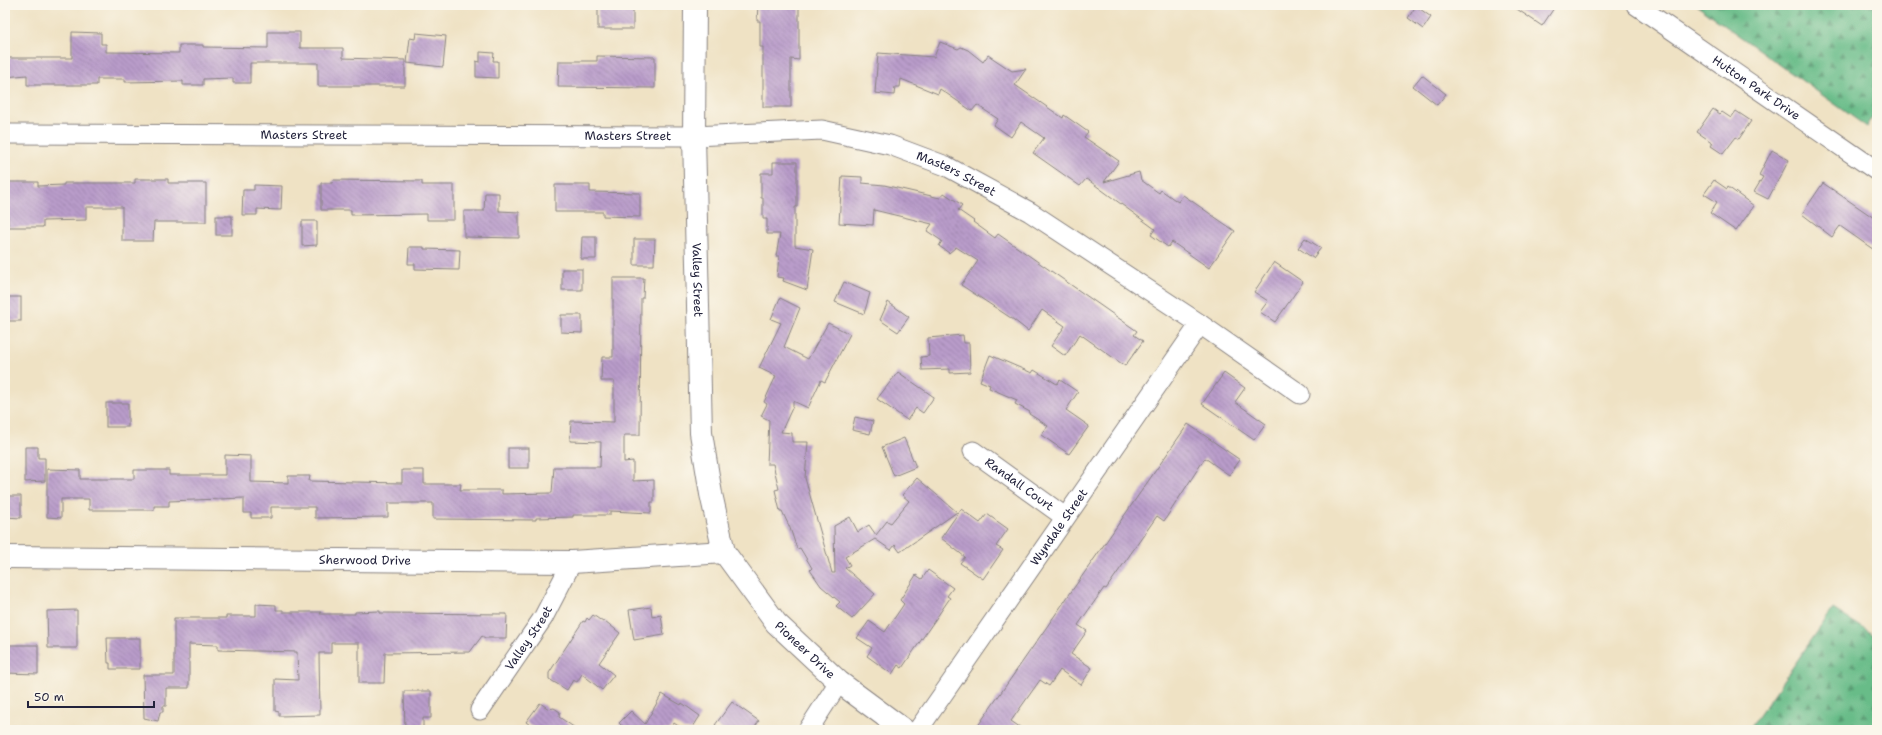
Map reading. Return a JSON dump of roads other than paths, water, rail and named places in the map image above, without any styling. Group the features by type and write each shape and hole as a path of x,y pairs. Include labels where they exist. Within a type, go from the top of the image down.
{"street":[{"name":"Valley Street","path":"695,5 694,136 701,433 711,494 724,552"},
{"name":"Hutton Park Drive","path":"1636,5 1877,171"},
{"name":"Masters Street","path":"5,134 694,136 822,130 890,145 946,166 1030,212 1200,324 1300,394"},
{"name":"Wyndale Street","path":"918,730 1200,324"},
{"name":"Randall Court","path":"972,451 1065,517"},
{"name":"Sherwood Drive","path":"5,557 572,562 724,552"},
{"name":"Pioneer Drive","path":"724,552 776,623 839,682 904,730"},
{"name":"Valley Street","path":"480,710 543,618 572,562"},
{"path":"808,730 839,682"}]}
